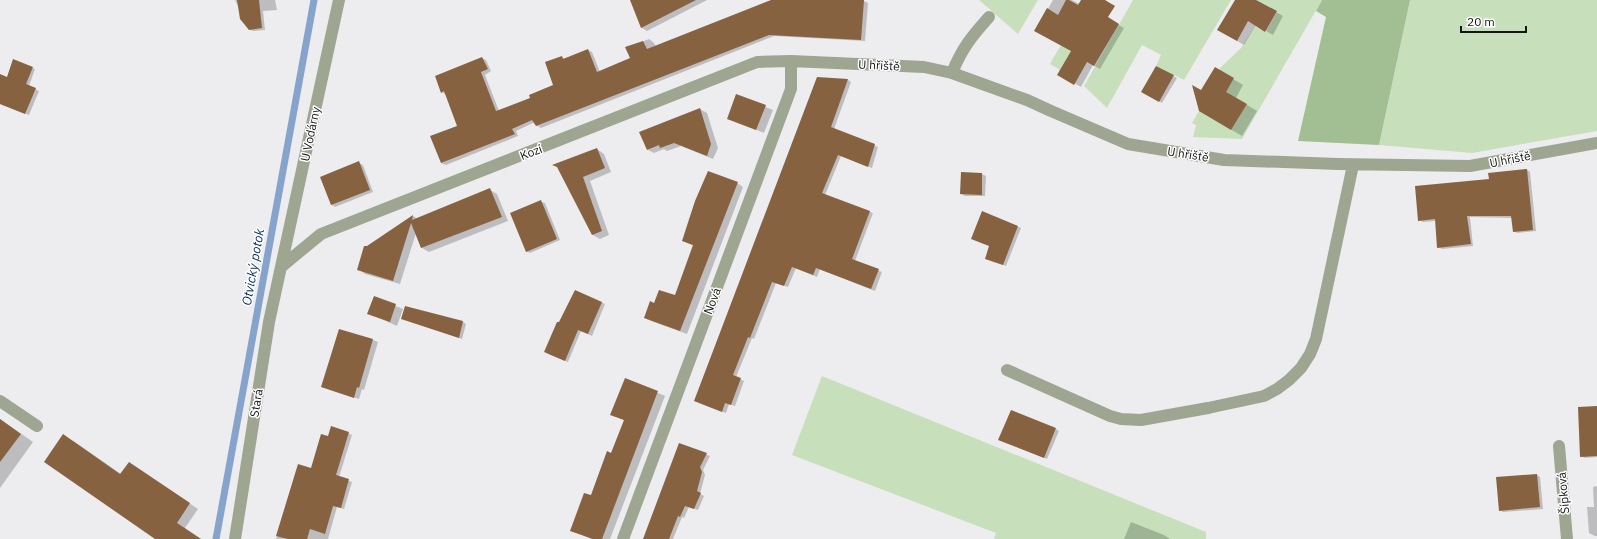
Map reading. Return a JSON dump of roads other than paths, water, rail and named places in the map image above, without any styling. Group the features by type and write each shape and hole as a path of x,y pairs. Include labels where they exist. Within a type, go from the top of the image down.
{"street":[{"name":"U Vodárny","path":"281,267 339,0"},
{"path":"952,73 960,53 968,40 989,17"},
{"name":"Kozí","path":"281,267 321,234 757,62 791,61"},
{"name":"U hřiště","path":"791,61 924,67 952,73 1027,100 1128,144 1224,160 1353,165 1470,166 1597,143"},
{"name":"Nová","path":"623,539 791,89 791,61"},
{"path":"1007,370 1110,416 1120,419 1141,420 1264,396 1289,380 1300,368 1310,354 1316,339 1353,165"},
{"name":"Stará","path":"235,539 268,322 281,267"},
{"path":"0,402 37,426"},
{"name":"Šípková","path":"1559,446 1567,539"}],"waterway":[{"name":"Otvický potok","path":"216,539 314,0"}]}
